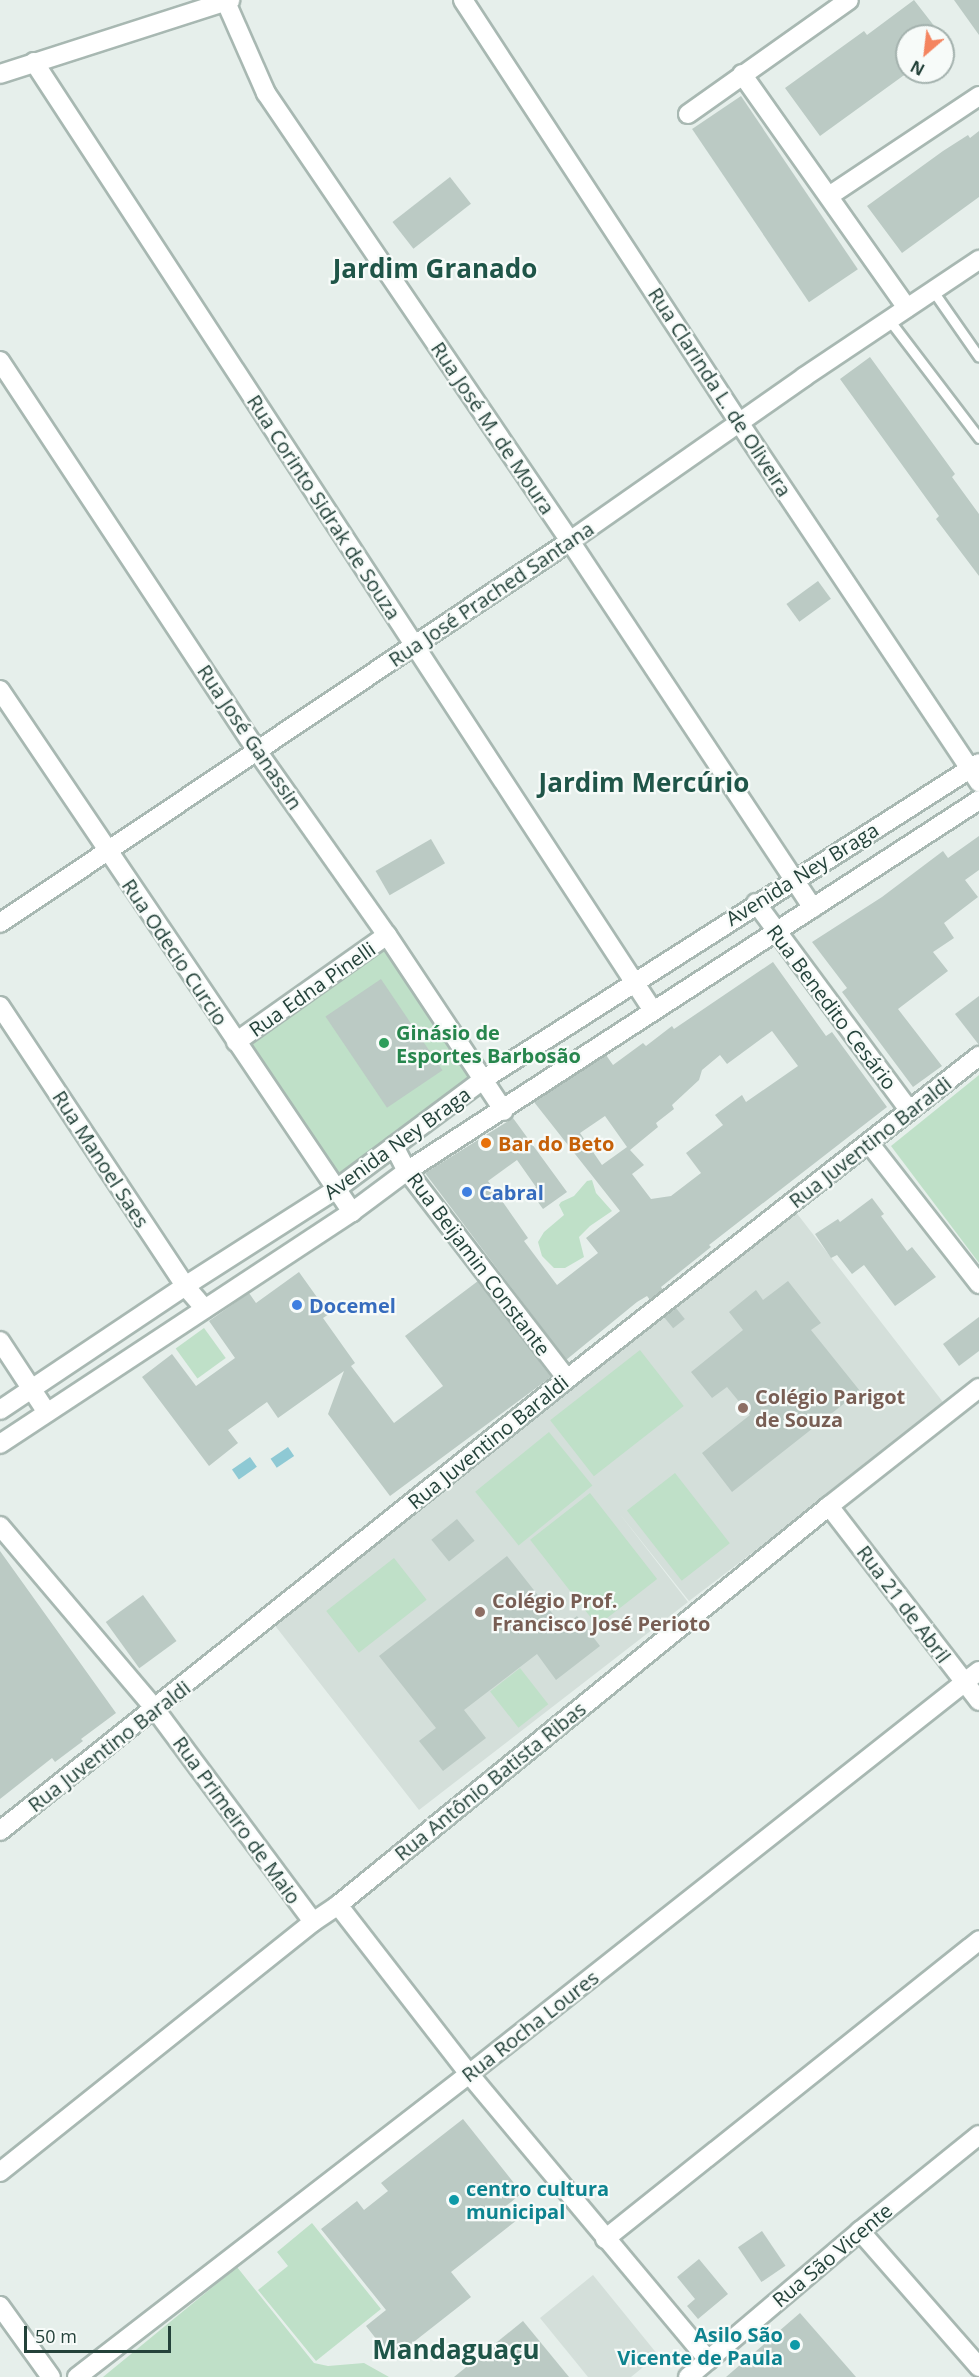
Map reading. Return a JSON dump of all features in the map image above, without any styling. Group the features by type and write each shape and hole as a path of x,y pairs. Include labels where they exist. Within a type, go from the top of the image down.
{"street":[{"path":"0,74 227,0"},
{"name":"Rua José M. de Moura","path":"227,0 266,93 570,541 813,908"},
{"name":"Rua Clarinda L. de Oliveira","path":"463,0 740,424 976,772"},
{"path":"687,114 849,0"},
{"name":"Rua Corinto Sidrak de Souza","path":"34,62 653,1011"},
{"path":"742,74 907,308"},
{"path":"829,196 979,96"},
{"name":"Rua José Prached Santana","path":"0,923 570,541 804,377 979,260"},
{"name":"Rua José Ganassin","path":"0,361 257,751 387,935 504,1111"},
{"name":"Rua Odecio Curcio","path":"0,690 352,1212"},
{"name":"Avenida Ney Braga","path":"0,1410 185,1286 335,1190 484,1079 794,879 976,772"},
{"name":"Avenida Ney Braga","path":"0,1444 352,1212 407,1171 504,1111 653,1011 979,801"},
{"name":"Rua Benedito Cesário","path":"756,903 909,1110"},
{"name":"Rua Edna Pinelli","path":"236,1042 387,935"},
{"name":"Rua Manoel Saes","path":"0,1006 185,1286 205,1309"},
{"name":"Rua Juventino Baraldi","path":"0,1832 567,1379 979,1056"},
{"path":"869,1143 979,1284"},
{"name":"Rua Beijamin Constante","path":"394,1146 407,1171 567,1379"},
{"path":"0,1341 33,1388 46,1412"},
{"name":"Rua Antônio Batista Ribas","path":"0,2172 313,1922 338,1905 829,1506 979,1388"},
{"name":"Rua 21 de Abril","path":"829,1506 979,1701"},
{"name":"Rua Primeiro de Maio","path":"0,1526 155,1709 313,1922"},
{"name":"Rua Rocha Loures","path":"77,2377 469,2074 979,1671"},
{"path":"338,1905 469,2074 708,2360"},
{"path":"605,2238 979,1940"},
{"name":"Rua São Vicente","path":"688,2377 860,2230 979,2135"},
{"path":"860,2230 979,2367"},
{"path":"0,2306 51,2377"}],"lane":[{"path":"933,291 979,357"},
{"path":"890,321 979,438"}],"shaded area":[{"path":"795,1211 946,1406 689,1601 619,1513 688,1602 419,1810 273,1623"},
{"path":"593,2275 658,2355 631,2377 588,2377 540,2318"}],"green space":[{"path":"386,942 478,1079 332,1178 239,1041"},
{"path":"979,1075 979,1263 891,1146"},
{"path":"592,1180 596,1193 612,1211 590,1226 579,1237 584,1257 565,1268 554,1268 542,1256 538,1242 544,1232 564,1215 559,1205 561,1202 574,1196 587,1181"},
{"path":"204,1328 226,1358 197,1379 176,1349"},
{"path":"640,1350 684,1406 594,1476 550,1420"},
{"path":"549,1432 592,1486 519,1545 475,1492"},
{"path":"675,1473 730,1543 682,1581 627,1511"},
{"path":"590,1493 657,1579 597,1626 530,1540"},
{"path":"394,1558 427,1600 359,1653 326,1611"},
{"path":"520,1668 548,1704 518,1728 490,1691"},
{"path":"312,2223 381,2309 316,2361 258,2290 288,2266 277,2252"},
{"path":"237,2267 314,2363 328,2366 364,2363 389,2377 103,2377"}],"water":[{"path":"288,1447 294,1456 277,1468 271,1459"},
{"path":"250,1457 257,1467 239,1479 232,1470"}],"building":[{"path":"914,0 933,24 895,24 895,82 820,136 785,88 864,31 867,35"},
{"path":"954,0 979,0 979,35"},
{"path":"741,96 858,269 809,302 692,129"},
{"path":"979,131 979,197 902,253 867,206 943,151 968,135 970,138"},
{"path":"450,177 471,204 413,249 392,222"},
{"path":"870,357 955,474 952,477 979,514 979,576 936,519 939,516 840,379"},
{"path":"818,581 831,599 799,622 786,604"},
{"path":"979,836 979,870 965,880 978,897 944,923 954,938 933,952 948,971 898,1009 942,1066 913,1087 842,992 847,988 812,942 882,897 943,851 948,858"},
{"path":"431,839 445,863 390,895 376,871"},
{"path":"773,962 826,1036 832,1032 887,1107 709,1245 711,1247 661,1287 663,1290 650,1300 647,1296 637,1302 566,1360 425,1173 513,1118 567,1192 543,1209 530,1191 536,1187 517,1160 488,1181 528,1238 524,1241 557,1285 598,1253 586,1238 620,1211 534,1102 606,1055 613,1065 643,1043 646,1046 672,1026 674,1029","holes":["772,1031 798,1066 746,1102 742,1095 715,1115 723,1125 686,1153 701,1173 671,1196 651,1199 632,1174 644,1165 630,1150 658,1127 656,1123 674,1109 672,1105 699,1080 702,1070 720,1055 727,1064","605,1116 627,1147 602,1165 580,1133"]},
{"name":"Ginásio de Esportes Barbosão","path":"381,979 443,1070 387,1108 325,1016"},
{"path":"979,996 979,1045 955,1014"},
{"path":"872,1198 884,1214 881,1216 907,1251 912,1247 936,1277 895,1306 864,1265 852,1274 837,1255 831,1258 815,1234 838,1219 840,1222"},
{"path":"299,1272 329,1314 323,1318 355,1363 351,1366 394,1423 443,1386 405,1336 478,1281 551,1377 390,1496 328,1414 344,1371 278,1418 267,1402 228,1430 238,1443 209,1466 142,1377 172,1354 196,1386 235,1358 209,1321 249,1293 256,1303"},
{"path":"788,1281 821,1323 811,1330 860,1391 732,1492 702,1453 750,1415 727,1387 712,1398 691,1372 743,1330 729,1312 756,1290 763,1300"},
{"path":"676,1308 685,1319 673,1328 664,1317"},
{"path":"979,1317 979,1351 959,1366 943,1344"},
{"path":"457,1519 475,1541 449,1562 431,1540"},
{"path":"0,1551 116,1713 55,1762 52,1758 0,1799"},
{"path":"507,1556 563,1627 577,1616 600,1646 556,1680 537,1654 464,1710 486,1738 443,1771 419,1741 436,1728 379,1656"},
{"path":"143,1595 177,1641 139,1668 106,1622"},
{"path":"463,2119 522,2193 506,2206 517,2220 451,2272 471,2297 392,2359 366,2326 386,2310 321,2229 357,2201 364,2210 388,2191 381,2183"},
{"path":"762,2231 785,2266 761,2282 738,2247"},
{"path":"699,2259 728,2294 698,2319 687,2306 695,2299 677,2277"},
{"name":"Asilo São Vicente de Paula","path":"800,2313 856,2377 726,2377"},
{"path":"523,2321 569,2377 454,2377"}],"place":[{"name":"Ginásio de Esportes Barbosão","path":"384,1043"},
{"name":"Bar do Beto","path":"486,1143"},
{"name":"Cabral","path":"467,1192"},
{"name":"Docemel","path":"297,1305"},
{"name":"Colégio Parigot de Souza","path":"743,1408"},
{"name":"Colégio Prof. Francisco José Perioto","path":"480,1612"},
{"name":"centro cultura municipal","path":"454,2200"},
{"name":"Asilo São Vicente de Paula","path":"795,2345"}],"district":[{"name":"Jardim Granado","path":"435,269"},
{"name":"Jardim Mercúrio","path":"644,783"},
{"name":"Mandaguaçu","path":"456,2350"}]}
